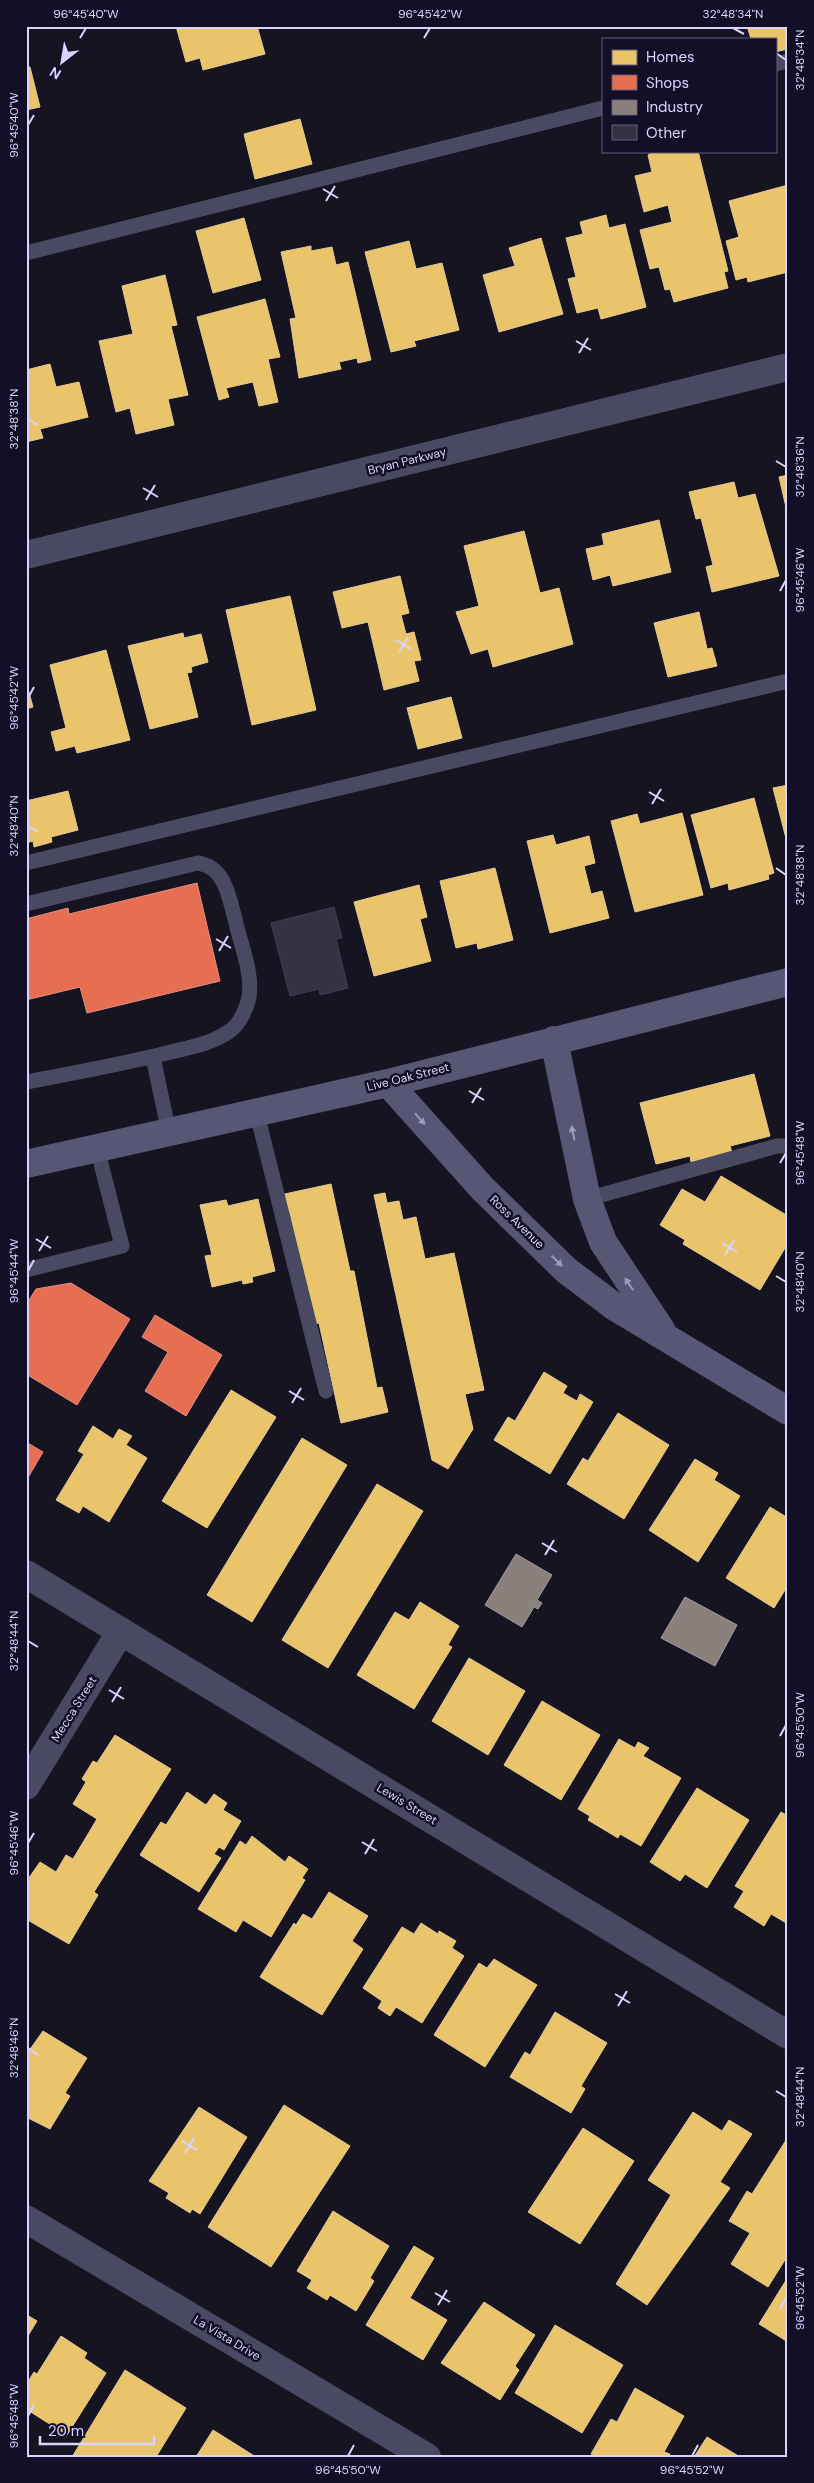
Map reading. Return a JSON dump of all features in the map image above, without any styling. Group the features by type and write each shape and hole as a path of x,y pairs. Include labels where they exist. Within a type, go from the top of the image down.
{"street":[{"name":"Bryan Parkway","path":"26,555 788,367"},
{"name":"Live Oak Street","path":"26,1164 388,1083 788,982"},
{"name":"Ross Avenue","path":"554,1040 587,1199 603,1242 667,1338"},
{"name":"Ross Avenue","path":"388,1083 482,1188 566,1270 615,1307 788,1412"},
{"name":"Lewis Street","path":"26,1574 788,2035"},
{"name":"Mecca Street","path":"26,1786 121,1631"},
{"name":"La Vista Drive","path":"26,2220 427,2457"}],"lane":[{"path":"26,253 602,108"},
{"path":"26,863 788,681"},
{"path":"26,904 198,863 209,865 218,873 228,893 248,974 249,997 233,1029 207,1043 153,1057 26,1082"},
{"path":"153,1057 169,1132"},
{"path":"256,1114 326,1391"},
{"path":"587,1199 777,1146 788,1146"},
{"path":"26,1270 122,1246 96,1148"}],"building: Homes":[{"path":"176,26 257,26 265,54 203,70 200,58 186,62"},
{"path":"747,26 788,26 788,49 776,52 776,38 751,38"},
{"path":"30,67 40,107 26,110 26,68"},
{"path":"300,119 312,164 255,179 244,134"},
{"path":"652,152 698,152 728,271 724,272 728,288 674,302 670,289 665,290 659,267 650,269 640,230 672,222 668,205 644,212 635,176 652,172 648,155"},
{"path":"788,185 788,272 748,282 747,277 736,280 726,241 739,237 729,201"},
{"path":"606,215 609,228 625,224 646,307 601,319 598,308 577,313 568,279 576,277 566,238 583,234 580,222"},
{"path":"244,218 261,280 213,293 196,231"},
{"path":"541,238 563,314 499,332 483,275 515,266 509,248"},
{"path":"409,241 416,269 442,263 459,330 414,341 416,346 391,352 365,252"},
{"path":"311,246 311,251 332,247 336,265 348,262 371,360 358,363 357,358 339,362 341,369 299,378 290,319 296,318 281,252"},
{"path":"165,275 177,325 171,326 188,395 168,399 174,425 136,434 130,408 116,412 99,341 133,334 122,286"},
{"path":"265,299 280,357 268,359 278,402 259,406 253,382 226,388 229,397 219,400 197,317"},
{"path":"50,364 56,387 79,382 88,417 40,429 43,438 26,442 26,370"},
{"path":"788,475 788,516 779,477"},
{"path":"734,482 738,498 755,494 779,576 712,592 706,567 713,565 701,518 696,519 689,492"},
{"path":"659,520 671,572 613,586 610,575 593,580 586,549 604,545 602,534"},
{"path":"524,531 540,593 559,588 573,644 493,667 488,649 471,654 456,612 479,606 464,546"},
{"path":"400,576 409,613 401,615 406,634 414,632 421,660 414,661 419,681 384,690 368,622 342,628 333,592"},
{"path":"290,596 316,710 252,725 226,610"},
{"path":"699,612 707,649 712,648 717,666 668,677 654,623"},
{"path":"183,633 184,638 201,634 208,662 191,667 192,672 187,673 198,717 150,729 128,646"},
{"path":"106,650 130,740 77,753 75,746 56,751 51,732 66,728 50,665"},
{"path":"26,682 33,707 26,709"},
{"path":"451,697 462,738 418,749 407,708"},
{"path":"788,785 788,846 773,788"},
{"path":"68,791 78,830 51,837 52,842 34,847 33,841 26,843 26,801"},
{"path":"754,798 774,873 768,875 769,879 729,890 728,883 711,888 691,815"},
{"path":"682,813 703,895 635,912 611,821 637,814 640,824"},
{"path":"553,835 556,845 589,836 595,863 584,866 591,894 602,891 609,918 550,933 527,841"},
{"path":"495,868 513,940 478,949 477,943 456,948 440,881"},
{"path":"419,885 427,917 420,919 431,961 374,976 354,902"},
{"path":"754,1074 770,1136 730,1146 732,1152 691,1162 690,1156 656,1164 640,1103"},
{"path":"721,1176 788,1216 788,1243 760,1290 683,1244 685,1240 660,1225 682,1189 705,1202"},
{"path":"331,1184 350,1271 354,1271 377,1388 382,1387 388,1412 341,1423 319,1323 314,1324 290,1213 284,1214 280,1195"},
{"path":"385,1193 387,1203 399,1201 403,1220 416,1217 425,1259 454,1253 484,1390 465,1394 473,1429 448,1469 432,1460 374,1195"},
{"path":"258,1199 275,1271 252,1277 253,1282 243,1284 242,1280 212,1287 205,1256 212,1255 200,1205 226,1200 228,1206"},
{"path":"544,1372 567,1386 563,1393 577,1401 580,1394 593,1402 550,1474 494,1440 508,1417 515,1421"},
{"path":"231,1390 276,1417 207,1528 162,1501"},
{"path":"618,1413 669,1445 624,1519 567,1484 583,1458 588,1461"},
{"path":"93,1426 113,1439 119,1429 132,1436 126,1445 147,1458 109,1522 83,1506 79,1513 56,1500 84,1454 78,1451"},
{"path":"302,1438 347,1465 252,1622 207,1595"},
{"path":"695,1459 718,1473 714,1480 740,1496 698,1562 649,1530"},
{"path":"377,1484 423,1511 328,1668 282,1640"},
{"path":"770,1507 788,1518 788,1585 774,1608 726,1578"},
{"path":"420,1602 459,1626 448,1645 452,1647 414,1709 357,1675 395,1612 409,1620"},
{"path":"469,1658 525,1691 488,1755 432,1721"},
{"path":"542,1701 600,1735 561,1800 504,1765"},
{"path":"115,1735 171,1769 94,1892 98,1895 69,1944 26,1919 26,1882 40,1862 56,1872 66,1855 73,1859 97,1819 73,1804 86,1782 82,1779 93,1761 97,1763"},
{"path":"619,1739 635,1748 638,1742 649,1748 643,1756 681,1778 641,1846 620,1834 618,1838 588,1820 590,1816 578,1809"},
{"path":"697,1788 749,1820 707,1888 685,1874 680,1881 650,1862"},
{"path":"187,1792 206,1805 214,1794 227,1803 223,1810 241,1821 224,1850 219,1847 214,1854 221,1858 199,1892 140,1855 161,1822 166,1825"},
{"path":"781,1812 788,1816 788,1924 771,1914 764,1926 734,1907 744,1891 735,1886"},
{"path":"252,1836 285,1862 289,1856 308,1869 302,1878 305,1880 271,1937 243,1920 236,1932 198,1909 240,1841 246,1845"},
{"path":"329,1892 368,1916 352,1941 363,1949 322,2015 260,1977 294,1923 296,1925 303,1914 312,1919"},
{"path":"421,1923 438,1934 439,1931 456,1941 452,1948 464,1956 422,2023 396,2007 390,2016 378,2008 382,2001 363,1988 402,1927 414,1934"},
{"path":"494,1959 537,1985 485,2067 434,2035 479,1963 487,1968"},
{"path":"555,2012 607,2043 581,2086 585,2089 571,2113 510,2077 525,2052 530,2055"},
{"path":"43,2031 87,2058 65,2093 70,2096 50,2129 26,2117 26,2055"},
{"path":"284,2105 350,2146 271,2267 208,2227"},
{"path":"199,2107 247,2137 200,2214 192,2209 190,2213 166,2198 169,2193 149,2181"},
{"path":"693,2112 722,2131 729,2120 752,2134 720,2182 730,2188 647,2305 616,2284 671,2195 648,2180"},
{"path":"583,2128 634,2161 580,2244 528,2212"},
{"path":"788,2137 788,2255 768,2287 731,2264 750,2233 729,2221 747,2191 752,2194"},
{"path":"333,2211 389,2246 370,2278 374,2281 356,2311 330,2295 327,2300 307,2288 312,2280 297,2271"},
{"path":"414,2246 434,2258 410,2298 447,2320 423,2360 366,2325"},
{"path":"788,2277 788,2342 759,2324"},
{"path":"484,2302 535,2335 515,2366 519,2370 500,2400 441,2363"},
{"path":"27,2315 37,2321 26,2339 26,2317"},
{"path":"555,2325 623,2365 582,2433 515,2393"},
{"path":"61,2336 87,2353 84,2358 106,2373 67,2435 26,2409 26,2385 34,2372 37,2374"},
{"path":"125,2370 186,2408 156,2457 72,2457"},
{"path":"635,2388 684,2416 664,2452 670,2454 668,2457 596,2457 591,2454 611,2419 617,2422"},
{"path":"213,2430 256,2457 196,2457"},
{"path":"707,2437 740,2457 694,2457"}],"building: Shops":[{"path":"197,883 220,981 87,1013 80,987 26,1000 26,919 68,908 69,914"},
{"path":"71,1283 130,1319 77,1405 26,1374 26,1305 36,1289"},
{"path":"155,1315 222,1355 186,1416 145,1391 168,1352 142,1337"},
{"path":"26,1442 43,1452 26,1481"}],"building: Industry":[{"path":"516,1554 552,1575 537,1600 542,1603 538,1609 534,1607 522,1627 485,1605"},
{"path":"685,1597 737,1625 715,1666 661,1638"}],"building: Other":[{"path":"334,907 342,938 336,939 348,988 320,995 319,989 290,996 271,923"}]}
